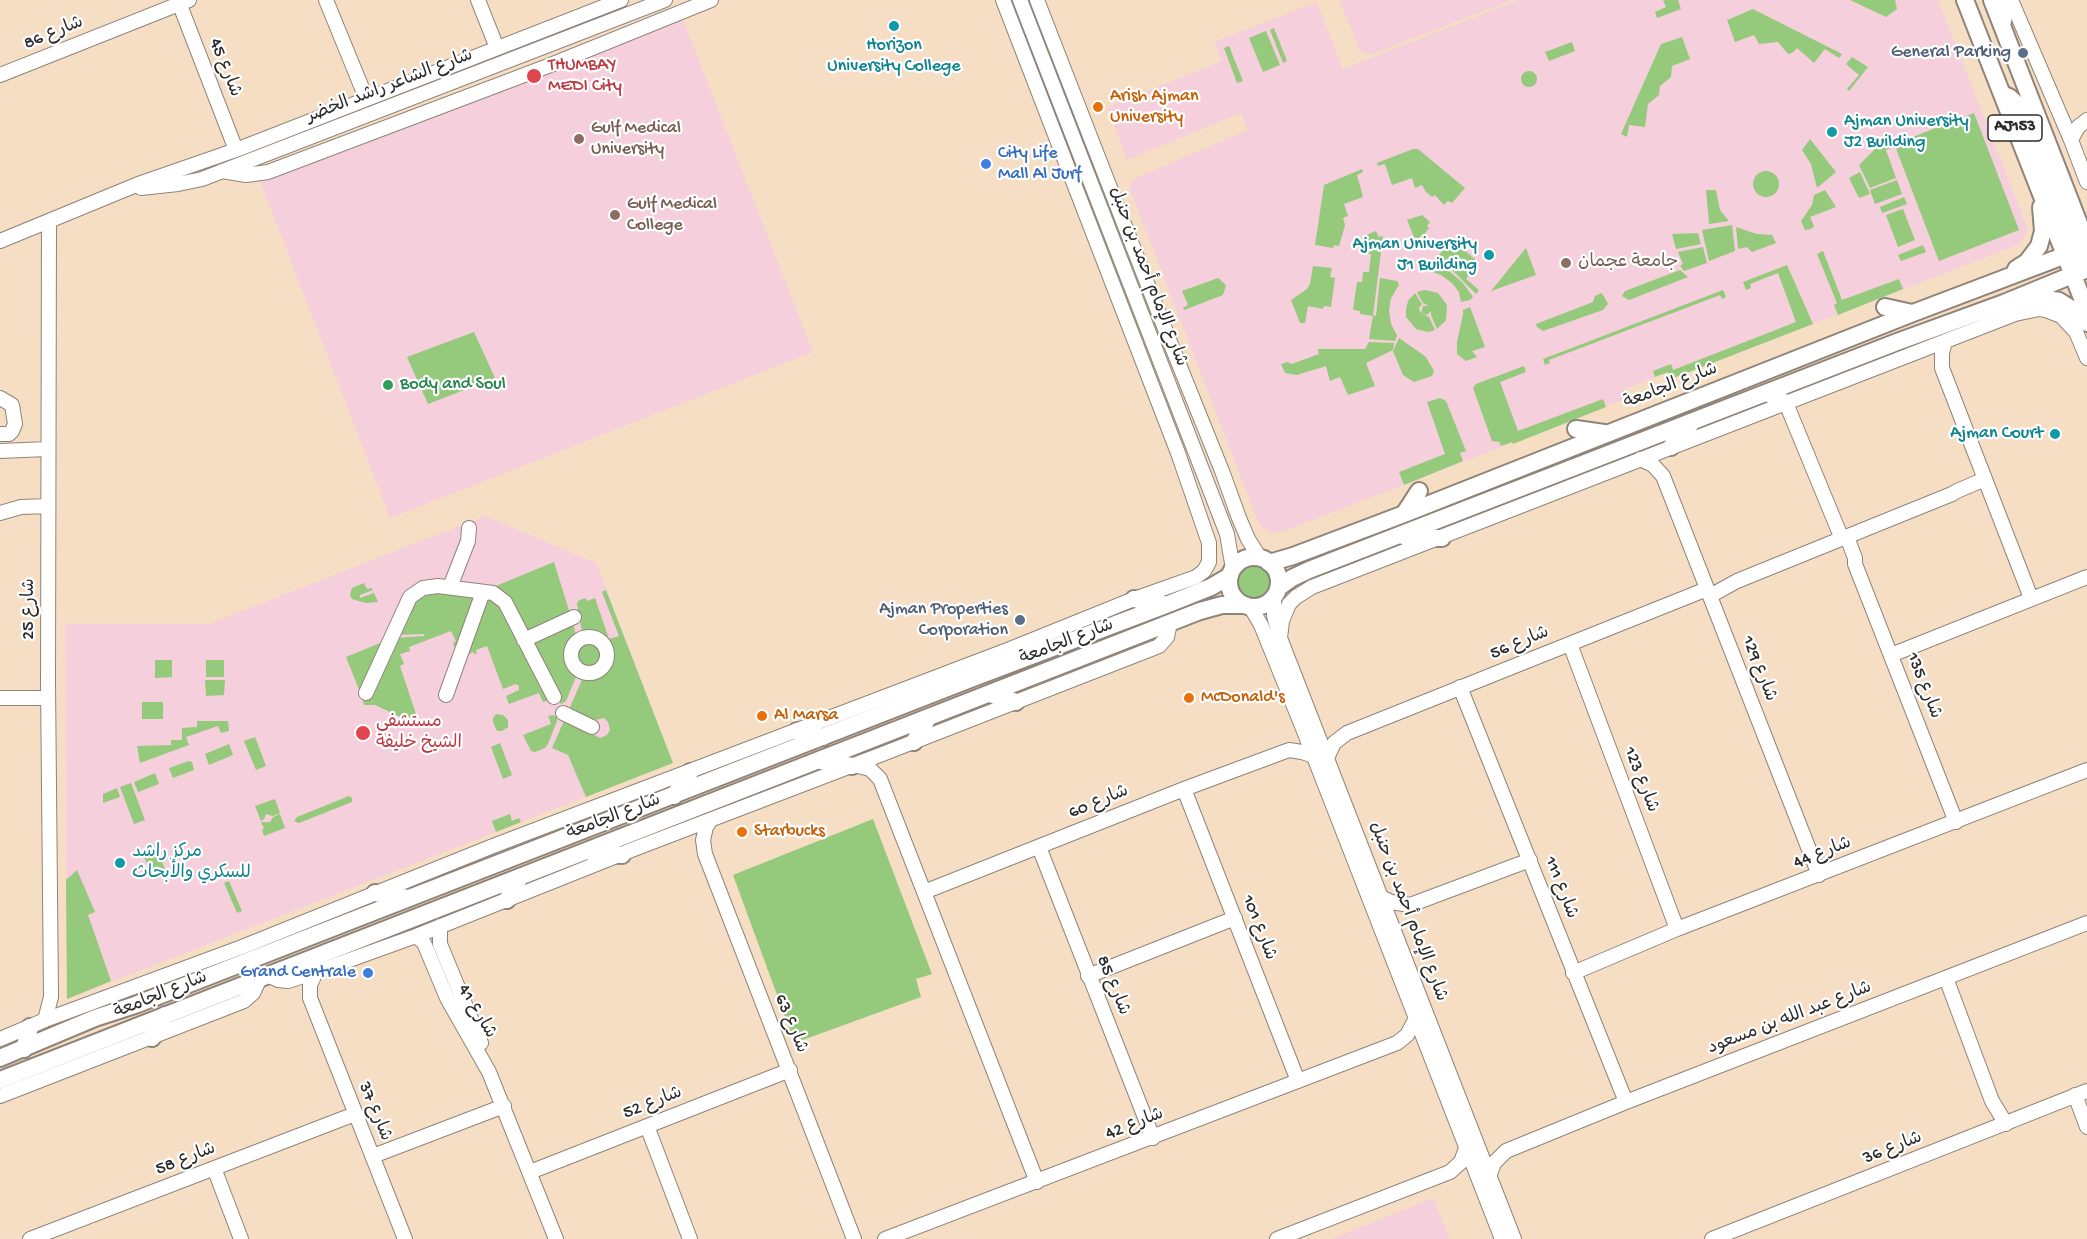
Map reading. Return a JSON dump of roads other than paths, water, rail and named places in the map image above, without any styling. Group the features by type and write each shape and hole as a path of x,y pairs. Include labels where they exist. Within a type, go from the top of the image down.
{"main road":[{"name":"AJ153","path":"1965,0 2040,191 2081,260"},
{"name":"AJ153","path":"1992,0 2063,179 2081,260 2087,311"},
{"path":"2002,25 2010,0"},
{"path":"2001,93 2020,107 2081,260"},
{"path":"2063,179 2087,211"},
{"path":"1985,286 2027,262 2040,246 2043,231 2040,191"},
{"name":"شارع الجامعة","path":"1264,560 1293,556 1404,514 1605,433 1985,286 2081,260"},
{"path":"1276,592 1278,577 1264,560 1244,559 1231,572 1230,590 1238,602 1247,606 1266,604 1276,592 1300,574 2004,303 2081,260"},
{"path":"1898,342 1905,333 1916,326 2081,260"},
{"path":"2004,303 2051,299 2066,304 2087,323"},
{"path":"1885,307 1913,313"},
{"path":"1802,357 1813,338"},
{"path":"1675,407 1679,390"},
{"path":"1767,393 1786,403"},
{"path":"1671,447 1693,422"},
{"path":"1576,429 1605,433"},
{"path":"1404,514 1419,490"},
{"path":"1398,537 1442,538"},
{"name":"شارع الجامعة","path":"0,1058 95,1018 180,988 973,678 1166,605 1211,587 1231,572"},
{"path":"1134,599 1166,605"},
{"name":"شارع الجامعة","path":"0,1080 1211,607 1233,604 1247,606"},
{"path":"973,678 987,657"},
{"path":"990,694 1016,702"},
{"path":"914,742 928,718"},
{"path":"797,730 823,737"},
{"path":"718,799 730,786 770,769 771,758"},
{"path":"820,760 853,765"},
{"path":"674,796 690,772"},
{"path":"586,851 622,855"},
{"path":"507,900 520,877"},
{"path":"375,893 409,898"},
{"path":"180,988 188,968"},
{"path":"91,1045 102,1032 135,1018 137,1012 135,1005"},
{"path":"152,1038 165,1015"},
{"path":"24,1049 30,1027"}],"street":[{"path":"326,0 366,98"},
{"path":"478,0 497,48"},
{"name":"شارع الشاعر راشد الخضر","path":"0,241 124,190 210,160 621,0"},
{"path":"210,160 207,169 219,172 246,175 268,172 455,102 711,0"},
{"path":"0,1040 45,1020 188,968 493,846 1196,577 1204,571 1209,562 1210,553 1206,532 1178,453 1003,0"},
{"name":"شارع الإمام أحمد بن حنبل","path":"1037,0 1239,518 1248,539 1264,560"},
{"path":"2010,0 2087,182"},
{"name":"شارع 86","path":"0,75 182,1"},
{"name":"شارع 45","path":"182,1 236,150"},
{"path":"659,2 692,8"},
{"name":"شارع الشاعر راشد الخضر","path":"124,190 190,182 219,172 659,2"},
{"path":"1013,30 1022,5"},
{"name":"شارع الإمام أحمد بن حنبل","path":"1022,5 1217,507 1230,545 1231,572"},
{"path":"595,47 616,19"},
{"path":"501,64 537,70"},
{"path":"455,102 471,75"},
{"path":"2071,140 2078,127 2087,120"},
{"path":"1080,197 1101,210"},
{"name":"شارع 25","path":"45,1020 51,997 47,449 50,221"},
{"path":"1114,289 1126,271"},
{"path":"1280,638 1285,612 1303,591 2025,311 2046,310 2061,316 2072,326 2087,358"},
{"path":"1945,342 1942,368 2031,598"},
{"path":"1922,351 1942,368"},
{"path":"0,398 12,405 15,424 9,434 0,434"},
{"name":"شارع 135","path":"1786,403 1855,564 1956,822"},
{"path":"1663,476 1664,462 1671,447"},
{"path":"0,451 47,449"},
{"path":"1178,453 1197,455"},
{"path":"1640,459 1653,465 1663,476"},
{"name":"شارع 129","path":"1663,476 1819,875"},
{"name":"شارع 56","path":"1321,757 1347,733 1986,482"},
{"path":"0,513 21,507 48,506"},
{"path":"1206,532 1217,507"},
{"path":"450,587 469,537 469,528"},
{"path":"1891,655 2087,577"},
{"path":"366,693 410,597 423,588 450,587 493,593 505,602 554,697"},
{"path":"446,695 483,592"},
{"name":"شارع الإمام أحمد بن حنبل","path":"1276,592 1274,616 1307,725"},
{"name":"شارع الإمام أحمد بن حنبل","path":"1247,606 1261,625 1381,897 1471,1145"},
{"path":"524,640 574,617"},
{"path":"0,1096 244,1001 264,977 288,981 416,936 1159,646 1167,638 1170,624"},
{"name":"شارع 123","path":"1570,644 1677,929"},
{"name":"شارع 111","path":"1460,687 1626,1102"},
{"path":"0,698 48,698"},
{"path":"563,713 592,727"},
{"path":"1289,750 1307,725 1329,732 1347,733"},
{"path":"1289,750 1321,757"},
{"name":"شارع 60","path":"924,892 1289,750"},
{"path":"879,778 880,765 885,753"},
{"name":"شارع الإمام أحمد بن حنبل","path":"1321,757 1429,1052 1514,1239"},
{"path":"853,765 870,769 879,778 1037,1182"},
{"name":"شارع 44","path":"1573,973 1677,929 2087,770"},
{"name":"شارع 101","path":"1184,789 1298,1081"},
{"name":"شارع 63","path":"710,821 703,840 705,854 854,1239"},
{"name":"شارع 85","path":"1039,847 1153,1138"},
{"path":"1394,930 1401,914 1410,905 1530,860"},
{"path":"1381,897 1392,902 1410,905"},
{"path":"1088,976 1235,918"},
{"name":"شارع عبد الله بن مسعود","path":"1506,1151 2087,923"},
{"name":"شارع 41","path":"441,926 439,938 442,949 492,1069 504,1100 504,1106"},
{"name":"شارع 41","path":"416,936 424,943 447,998 482,1059 504,1106 556,1239"},
{"path":"310,998 310,985 316,972"},
{"path":"1943,979 2002,1125"},
{"path":"288,981 310,998"},
{"path":"51,997 56,1005 69,1012 95,1018"},
{"name":"شارع 37","path":"310,998 405,1239"},
{"path":"1397,1043 1411,1030 1416,1018"},
{"path":"1397,1043 1417,1045 1429,1052"},
{"name":"شارع 42","path":"885,1239 1397,1043"},
{"name":"شارع 52","path":"530,1172 790,1070"},
{"path":"2081,1093 2087,1127"},
{"name":"شارع 36","path":"1712,1239 2081,1093"},
{"path":"372,1156 504,1106"},
{"name":"شارع 58","path":"30,1239 355,1114"},
{"path":"647,1126 690,1239"},
{"path":"1277,1239 1450,1172 1461,1162 1471,1145 1506,1151"},
{"path":"1450,1172 1484,1176 1506,1151"},
{"path":"214,1168 241,1239"},
{"name":"شارع الإمام أحمد بن حنبل","path":"1484,1176 1502,1239"}],"place":[{"name":"Horizon University College","path":"894,26"},
{"name":"General Parking","path":"2023,53"},
{"name":"THUMBAY MEDI City","path":"534,76"},
{"name":"Arish Ajman University","path":"1098,107"},
{"name":"Ajman University J2 Building","path":"1832,132"},
{"name":"Gulf Medical University","path":"579,139"},
{"name":"City Life Mall Al Jurf","path":"986,164"},
{"name":"Gulf Medical College","path":"615,215"},
{"name":"Ajman University J1 Building","path":"1489,255"},
{"name":"جامعة عجمان","path":"1566,263"},
{"name":"Body and Soul","path":"388,385"},
{"name":"Ajman Court","path":"2055,434"},
{"name":"Ajman Properties Corporation","path":"1020,620"},
{"name":"McDonald's","path":"1189,698"},
{"name":"Al Marsa","path":"762,716"},
{"name":"مستشفى الشيخ خليفة","path":"363,733"},
{"name":"Starbucks","path":"742,832"},
{"name":"مركز راشد للسكري والأبحاث","path":"120,863"},
{"name":"Grand Centrale","path":"368,973"}]}
